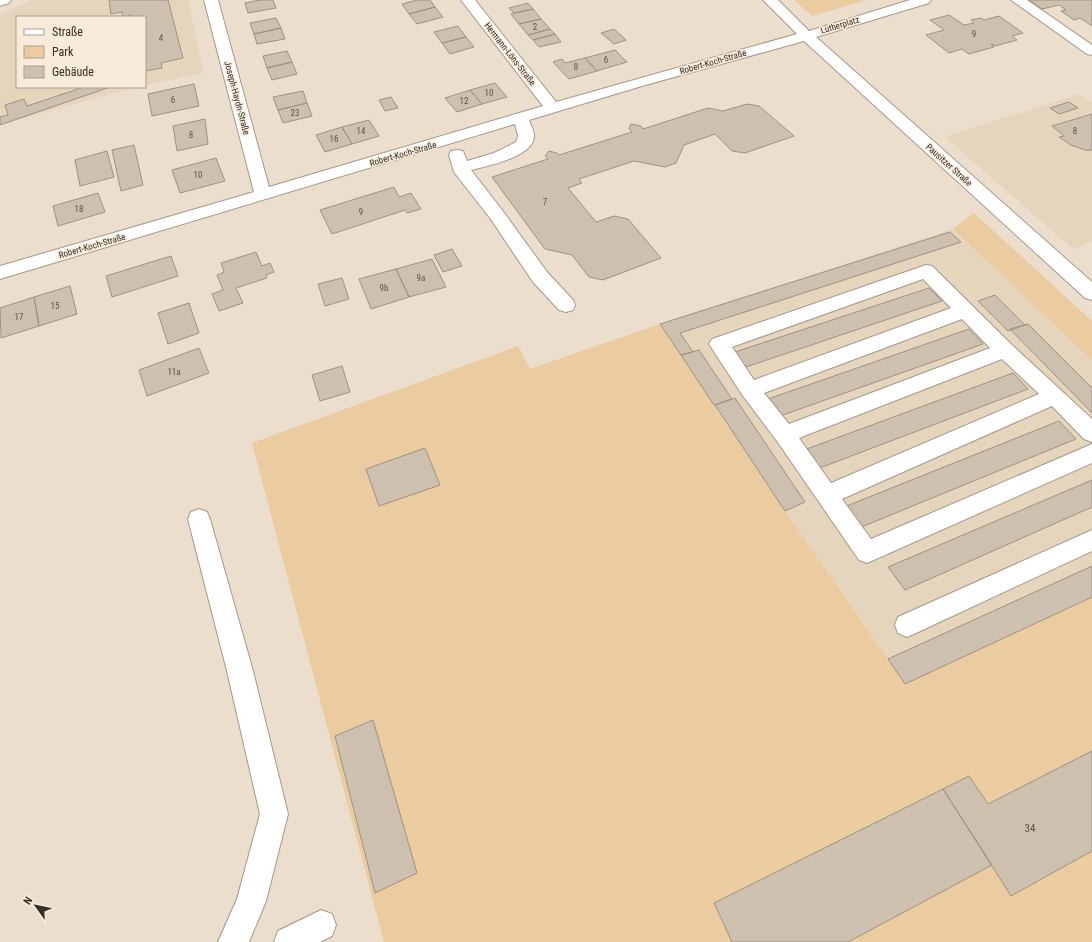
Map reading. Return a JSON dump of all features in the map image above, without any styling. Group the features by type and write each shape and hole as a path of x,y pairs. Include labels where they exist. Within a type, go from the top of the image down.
{"street":[{"path":"0,2 4,0"},
{"name":"Joseph-Haydn-Straße","path":"211,0 263,195"},
{"name":"Hermann-Löns-Straße","path":"468,0 553,109"},
{"name":"Lutherplatz","path":"774,1 806,36 924,0"},
{"path":"1018,0 1092,51"},
{"name":"Robert-Koch-Straße","path":"0,273 521,118 806,36"},
{"name":"Pausitzer Straße","path":"806,36 1092,293"},
{"path":"460,168 500,157 523,146 526,136 521,118"},
{"path":"448,140 459,157 460,168 496,214 540,277 566,305"},
{"path":"1092,433 1055,396 1005,350 926,271 719,344 750,390 785,435 867,552 1092,453"},
{"path":"750,390 965,310"},
{"path":"785,435 1005,350"},
{"path":"827,495 1055,396"},
{"path":"199,519 240,671 274,814 251,901 233,942"},
{"path":"907,625 1092,540"},
{"path":"289,942 321,925"}],"shaded area":[{"path":"32,0 188,0 204,73 146,85 146,16 16,16 16,88 131,88 0,125 0,15"},
{"path":"1079,94 1092,103 1092,241 1073,249 945,137"},
{"path":"953,229 1092,360 1092,597 905,684 785,511 660,324"}],"green space":[{"path":"794,0 867,0 812,16"},
{"path":"974,213 1092,321 1092,360 953,229"},
{"path":"660,324 785,511 905,684 1092,597 1092,942 384,942 252,443 518,346 530,369"}],"building":[{"path":"109,0 168,0 183,58 161,63 162,68 146,71 146,16 123,16 122,12 111,14"},
{"path":"260,0 273,0 276,8 248,13 245,3"},
{"path":"417,0 430,0 435,7 409,14 402,4"},
{"path":"1029,0 1092,0 1092,26 1080,18 1074,20 1061,11 1066,10 1059,5 1042,9"},
{"path":"528,3 533,9 514,13 509,8"},
{"path":"435,7 443,17 417,24 409,14"},
{"path":"533,9 541,19 519,24 511,14"},
{"path":"949,15 964,25 974,23 971,20 981,18 984,20 999,16 1023,33 1012,36 1017,40 995,46 991,44 994,47 969,54 962,49 949,53 926,35 944,30 930,20"},
{"path":"276,18 281,28 254,34 250,23"},
{"path":"541,19 550,29 528,35 519,24"},
{"path":"458,26 466,37 442,43 434,32"},
{"path":"281,28 285,39 257,44 254,34"},
{"path":"550,29 555,34 533,40 528,35"},
{"path":"614,29 626,40 614,44 601,33"},
{"path":"555,34 561,42 539,47 533,40"},
{"path":"466,37 474,47 450,54 442,43"},
{"path":"615,50 627,62 597,71 585,58"},
{"path":"287,51 292,62 267,68 263,56"},
{"path":"585,58 597,71 569,79 553,62 562,59 565,63"},
{"path":"292,62 297,74 272,80 267,68"},
{"path":"495,83 507,97 482,104 470,90"},
{"path":"194,84 199,106 152,116 148,94"},
{"path":"81,88 107,88 0,125 0,117 8,115 5,105 24,99 27,106"},
{"path":"470,90 482,104 457,112 445,98"},
{"path":"303,91 307,103 278,110 273,97"},
{"path":"391,97 398,108 385,111 379,100"},
{"path":"1069,102 1078,108 1059,114 1050,108"},
{"path":"307,103 312,116 283,123 278,110"},
{"path":"747,104 759,106 794,136 745,153 732,151 715,134 684,145 676,163 665,167 634,161 579,179 582,183 568,188 596,222 614,216 628,219 661,258 603,280 589,277 572,255 545,249 492,177 548,159 545,156 549,151 559,155 632,132 629,129 631,124 641,126 643,129 708,108 723,111"},
{"path":"1092,114 1092,150 1085,150 1071,145 1059,137 1064,136 1052,126"},
{"path":"205,119 208,144 177,151 173,126"},
{"path":"369,120 379,136 352,144 342,127"},
{"path":"342,127 352,144 325,152 316,135"},
{"path":"134,145 143,185 121,191 112,150"},
{"path":"107,151 114,177 80,186 75,160"},
{"path":"216,158 225,181 180,193 172,170"},
{"path":"394,187 399,197 411,193 421,209 407,213 405,210 332,234 320,210"},
{"path":"98,193 105,212 58,226 53,206"},
{"path":"950,232 961,242 680,333 693,352 681,355 660,324"},
{"path":"452,249 462,266 443,272 434,255"},
{"path":"256,252 262,266 270,263 274,272 266,275 267,278 236,288 243,303 219,311 212,294 223,290 217,275 224,272 221,263"},
{"path":"171,256 178,276 112,297 106,276"},
{"path":"432,259 446,287 409,297 396,269"},
{"path":"396,269 409,297 371,309 359,279"},
{"path":"342,278 349,299 325,306 318,284"},
{"path":"70,286 77,314 39,326 34,297"},
{"path":"929,288 942,301 746,367 735,352"},
{"path":"995,295 1025,325 1008,331 978,301"},
{"path":"34,297 39,326 1,338 0,308"},
{"path":"189,303 199,333 168,344 158,313"},
{"path":"1028,324 1092,388 1092,413 1010,329"},
{"path":"969,329 983,344 780,416 768,399"},
{"path":"199,348 209,373 147,396 139,370"},
{"path":"699,350 732,399 714,405 681,355"},
{"path":"342,366 350,392 320,401 312,375"},
{"path":"1013,373 1028,389 817,469 804,450"},
{"path":"735,398 805,502 785,511 715,405"},
{"path":"1059,421 1076,439 859,528 844,507"},
{"path":"425,448 440,485 379,506 366,469"},
{"path":"1092,480 1092,507 905,590 888,567"},
{"path":"1092,566 1092,597 905,684 888,659"},
{"path":"373,720 417,873 375,893 335,736"},
{"path":"1092,751 1092,851 1011,896 943,789 969,776 988,804"},
{"path":"943,789 992,865 848,942 732,942 714,903"}]}
